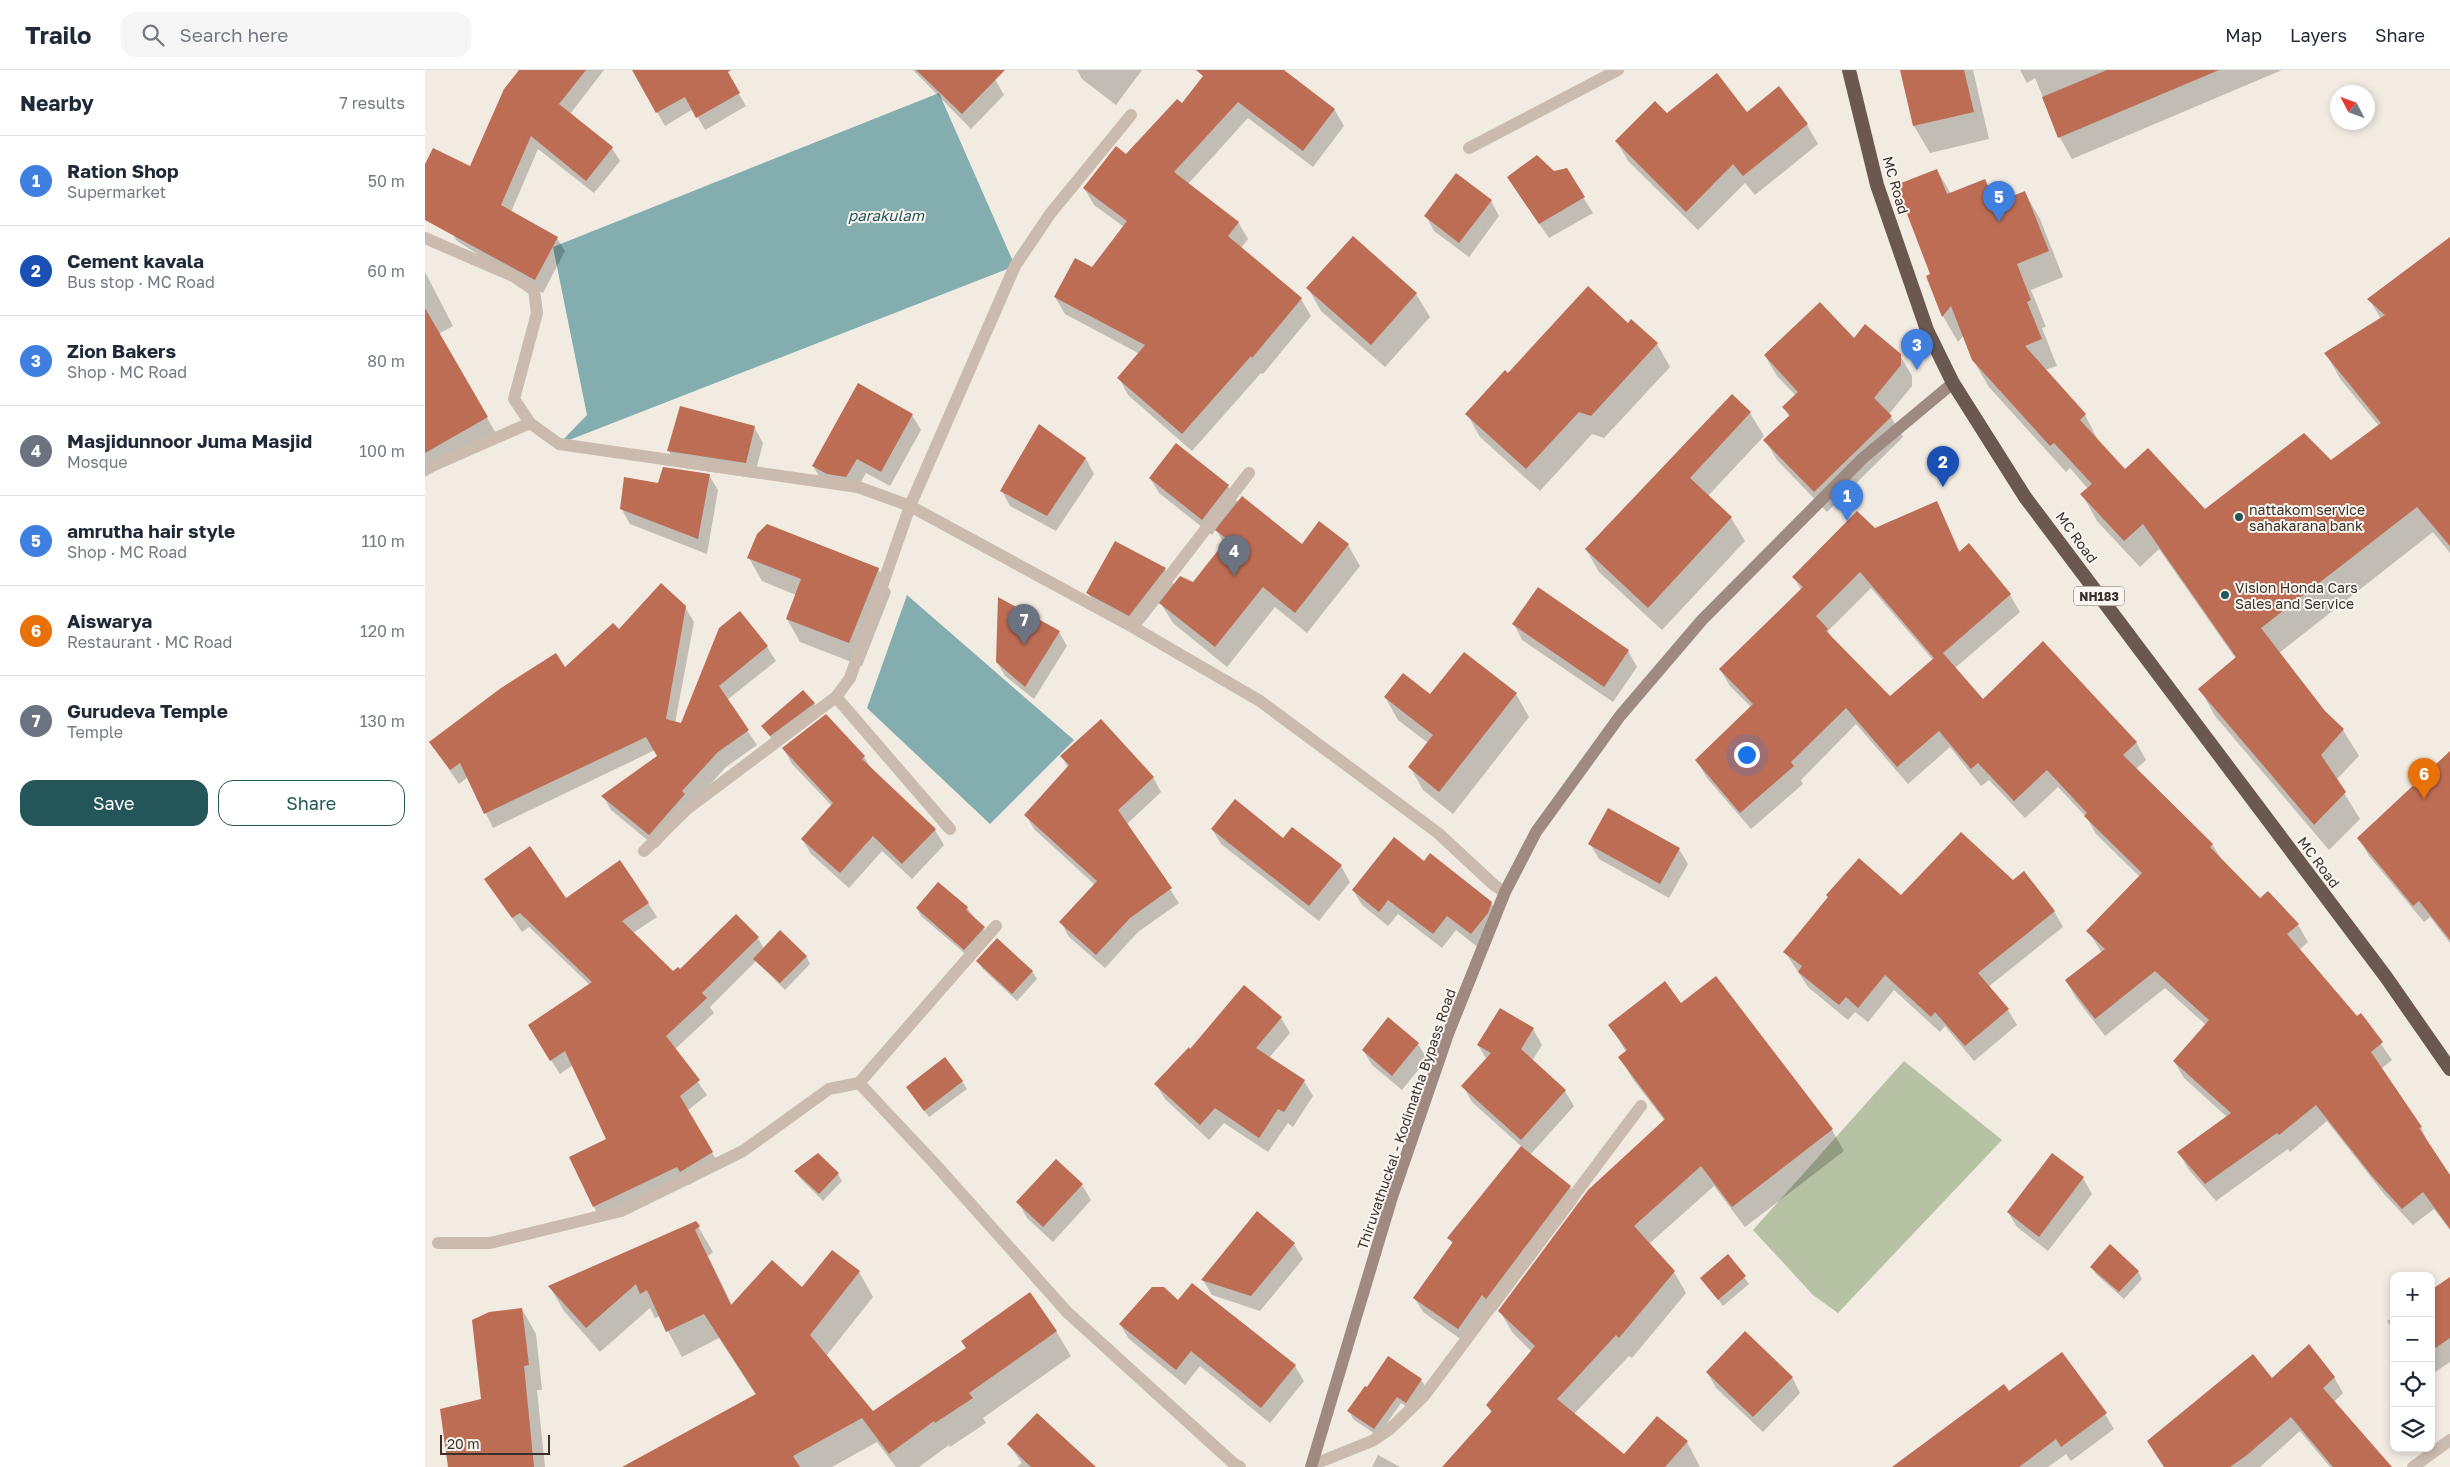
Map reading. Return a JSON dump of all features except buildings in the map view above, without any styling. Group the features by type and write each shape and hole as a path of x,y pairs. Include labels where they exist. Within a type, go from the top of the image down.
{"highway":[{"name":"MC Road","path":"1849,70 1877,184 1927,330 1953,383 2025,496 2386,977 2450,1068"}],"main road":[{"name":"Thiruvathuckal - Kodimatha Bypass Road","path":"1311,1466 1392,1197 1448,1034 1505,892 1536,832 1614,724 1702,620 1863,458 1953,383"}],"street":[{"path":"1469,148 1618,70"},
{"path":"644,851 687,809 836,697 850,678 910,506 1015,266 1050,214 1131,115"},
{"path":"425,238 513,276 534,290 537,313 514,398 530,423 559,444 858,487 910,506 1131,626 1260,701 1313,738 1438,833 1493,885 1505,892"},
{"path":"425,468 530,423"},
{"path":"1131,626 1249,473"},
{"path":"836,697 951,829"},
{"path":"438,1243 490,1244 621,1211 743,1151 829,1090 859,1083 996,926"},
{"path":"859,1083 935,1164 1067,1312 1233,1463 1241,1467"},
{"path":"1311,1466 1372,1441 1390,1430 1423,1396 1641,1106"},
{"path":"2413,1467 2450,1440"}],"green space":[{"path":"1904,1061 2002,1140 1838,1313 1813,1295 1753,1230"}],"water":[{"name":"parakulam","path":"939,93 1015,266 559,444 587,415 553,247"},
{"path":"907,595 1074,740 990,824 867,708"}],"place":[{"name":"amrutha hair style","path":"1999,222"},
{"name":"Zion Bakers","path":"1917,370"},
{"name":"Cement kavala","path":"1943,487"},
{"name":"nattakom service sahakarana bank","path":"2239,517"},
{"name":"Ration Shop","path":"1847,521"},
{"name":"Masjidunnoor Juma Masjid","path":"1234,576"},
{"name":"Vision Honda Cars Sales and Service","path":"2225,595"},
{"name":"Gurudeva Temple","path":"1024,645"},
{"name":"Aiswarya","path":"2424,799"}]}
